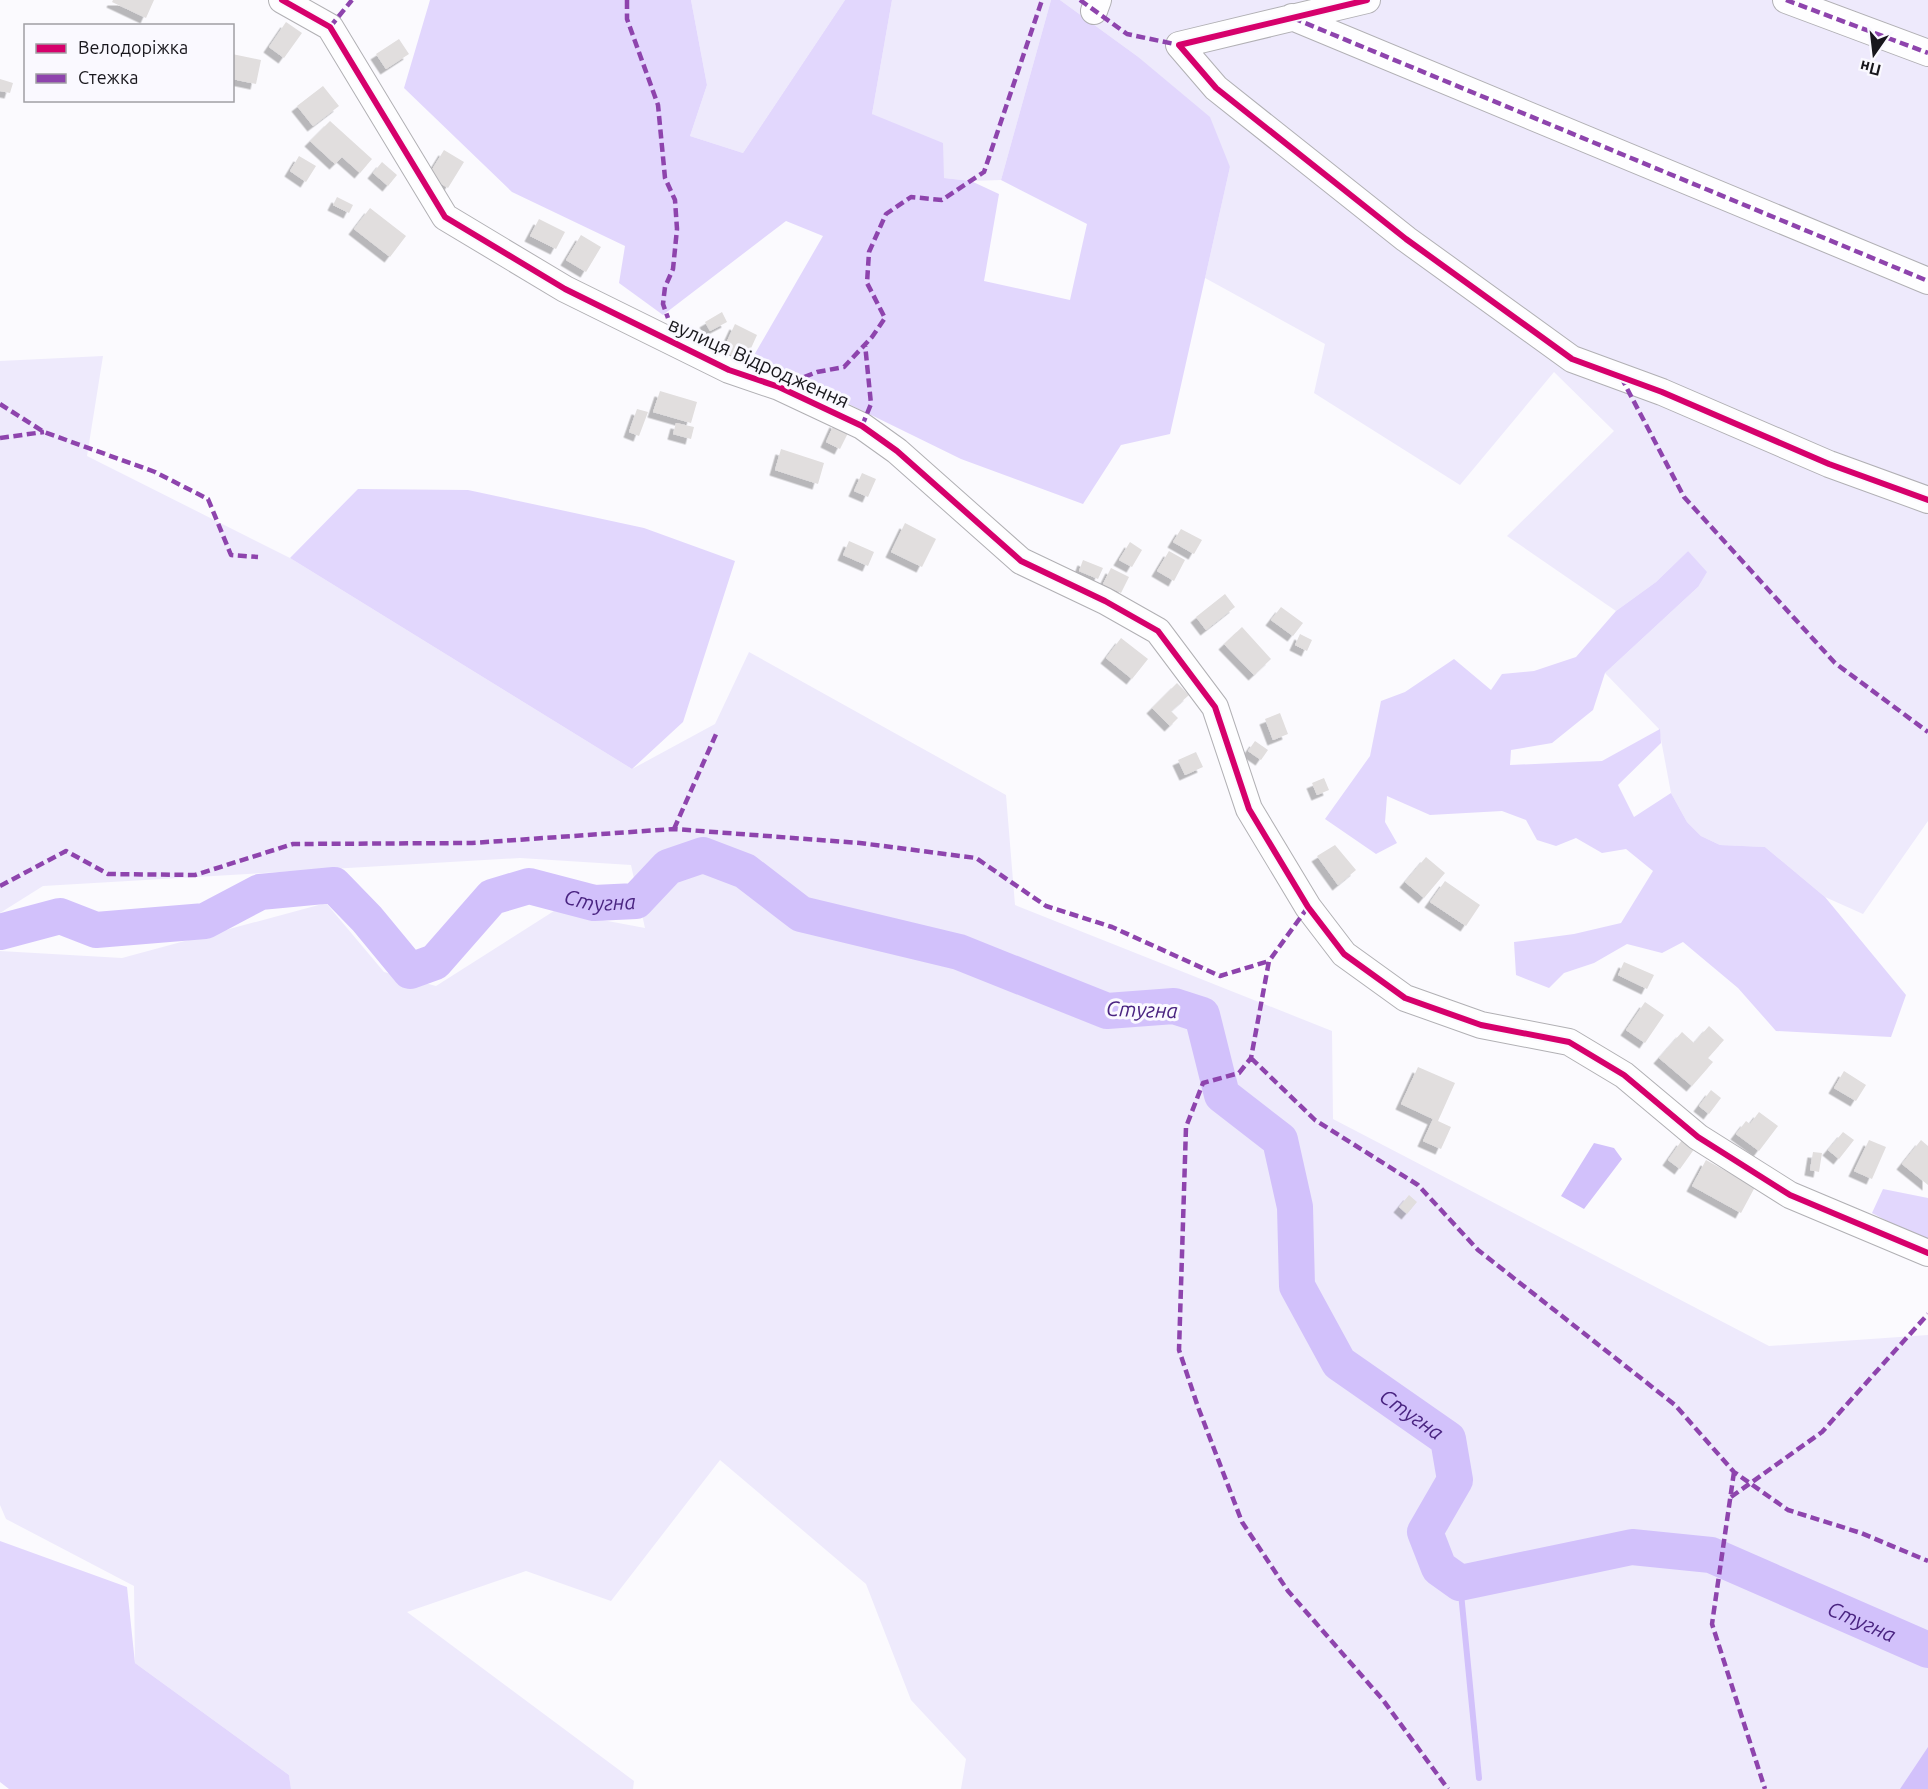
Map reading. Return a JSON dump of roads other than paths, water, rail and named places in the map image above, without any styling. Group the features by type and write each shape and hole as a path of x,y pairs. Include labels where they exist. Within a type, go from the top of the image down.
{"street":[{"name":"вулиця Відродження","path":"282,0 330,27 445,217 565,289 729,370 780,387 862,426 897,451 1021,561 1105,601 1158,631 1215,707 1249,809 1308,908 1344,954 1405,998 1480,1025 1569,1042 1624,1075 1698,1137 1790,1195 1928,1253"},
{"path":"1367,0 1179,45 1216,88 1406,239 1572,359 1662,392 1829,464 1928,500"},
{"path":"1786,0 1928,53"},
{"path":"1292,18 1928,281"}],"waterway":[{"name":"Стугна","path":"0,932 60,916 96,930 205,921 260,892 334,885 367,919 410,971 435,962 492,897 529,886 594,903 636,901 668,867 703,855 745,871 801,914 959,952 1107,1011 1174,1006 1202,1015 1222,1095 1280,1140 1295,1207 1297,1286 1339,1363 1448,1439 1455,1480 1425,1532 1439,1568 1460,1583 1632,1547 1711,1555 1928,1650"},
{"path":"1460,1583 1479,1778"}]}
